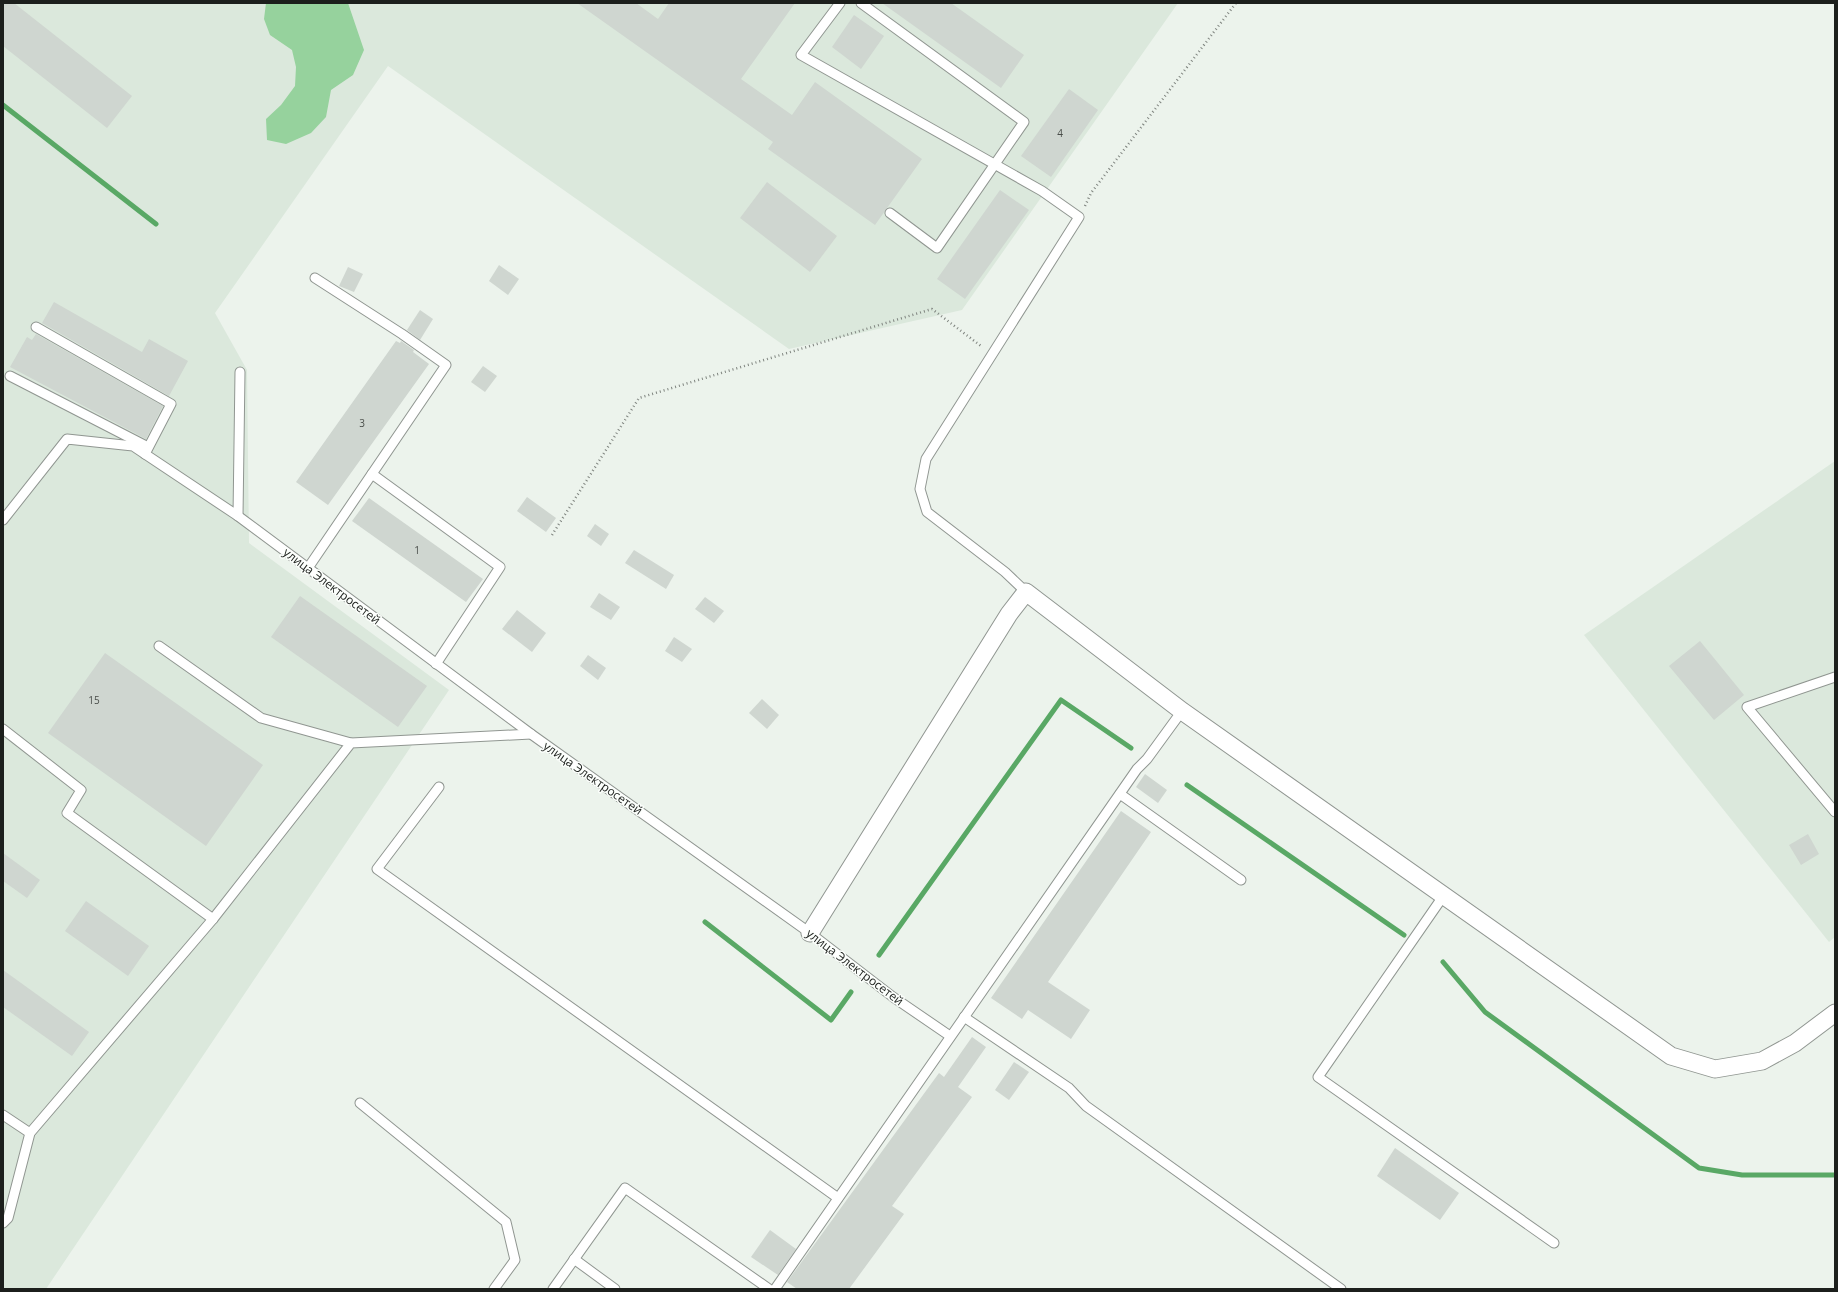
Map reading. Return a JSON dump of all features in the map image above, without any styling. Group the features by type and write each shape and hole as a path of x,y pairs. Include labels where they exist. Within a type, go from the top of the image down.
{"street":[{"path":"810,933 1005,621 1026,592 1182,710 1671,1056 1715,1069 1762,1061 1795,1043 1835,1013"}],"lane":[{"path":"840,3 801,54 1042,191 1079,217 926,459 920,489 927,512 1005,572 1026,592"},
{"path":"861,3 1024,122 937,248 890,213"},
{"path":"308,568 446,365 402,334 315,278"},
{"path":"36,327 172,404 147,450"},
{"path":"238,516 240,372"},
{"path":"10,376 147,450"},
{"path":"3,520 67,439 133,446 147,450"},
{"name":"улица Электросетей","path":"147,450 436,664 810,933 893,997 950,1036"},
{"path":"372,474 500,567 436,664"},
{"path":"159,646 262,718 351,743 532,734"},
{"path":"1835,677 1747,707 1835,812"},
{"path":"775,1289 1120,794 1182,710"},
{"path":"3,729 81,790 67,813 213,918"},
{"path":"3,1223 8,1218 30,1133 213,918 351,743"},
{"path":"438,787 377,869 838,1198"},
{"path":"1120,794 1241,880"},
{"path":"1444,895 1318,1077 1554,1243"},
{"path":"964,1017 1068,1088 1086,1106 1341,1289"},
{"path":"360,1103 506,1222 515,1260 494,1289"},
{"path":"3,1115 30,1133"},
{"path":"553,1289 625,1188 769,1289"},
{"path":"574,1259 615,1289"}],"path":[{"path":"1079,217 1091,193 1236,3"},
{"path":"552,535 640,398 932,309 991,354"}],"shaded area":[{"path":"3,3 1178,3 962,310 789,349 388,66 215,313 247,370 249,543 449,690 46,1289 3,1289"},
{"path":"1835,461 1835,937 1829,942 1584,635"}],"green space":[{"path":"266,3 348,3 364,50 353,75 331,90 326,117 311,133 286,144 267,140 266,119 281,105 295,86 296,67 292,50 270,35 264,19"}],"building":[{"path":"3,3 14,3 132,96 107,128 3,46"},
{"path":"577,3 636,3 658,19 669,3 795,3 741,79 792,115 815,82 922,159 875,225 768,149 773,142"},
{"path":"882,3 951,3 1024,55 1001,88"},
{"path":"854,15 884,36 861,69 832,47"},
{"path":"1069,89 1098,110 1051,177 1021,156"},
{"path":"767,182 837,236 810,272 740,218"},
{"path":"1000,190 1029,210 965,299 937,279"},
{"path":"499,265 519,279 508,295 489,281"},
{"path":"348,267 363,274 354,292 339,286"},
{"path":"54,302 142,352 149,339 188,361 169,396 42,323"},
{"path":"420,310 433,319 420,340 407,330"},
{"path":"36,334 163,406 146,439 10,367 27,337 32,340"},
{"path":"396,341 400,343 401,341 414,350 413,352 429,364 328,505 296,482"},
{"path":"483,366 497,376 485,392 471,382"},
{"path":"527,497 556,518 546,532 517,511"},
{"path":"369,498 483,579 466,602 352,521"},
{"path":"595,524 609,534 601,546 587,536"},
{"path":"634,550 674,575 666,589 625,563"},
{"path":"599,593 620,607 611,620 590,607"},
{"path":"300,596 427,686 398,727 271,637"},
{"path":"705,597 724,611 714,623 695,609"},
{"path":"517,610 546,633 532,652 502,629"},
{"path":"674,637 692,649 682,662 665,651"},
{"path":"1700,641 1744,695 1714,720 1669,666"},
{"path":"105,653 263,765 206,846 48,733"},
{"path":"588,655 606,668 598,680 580,666"},
{"path":"762,699 779,715 767,729 749,713"},
{"path":"1145,774 1167,790 1158,803 1136,787"},
{"path":"1121,811 1151,832 1048,982 1090,1010 1071,1039 1028,1010 1022,1019 991,998"},
{"path":"1808,834 1819,854 1801,865 1789,845"},
{"path":"3,853 40,880 27,898 3,881"},
{"path":"86,901 149,946 128,976 65,931"},
{"path":"3,970 89,1032 72,1056 3,1007"},
{"path":"972,1037 986,1047 958,1087 972,1097 892,1206 904,1214 849,1289 797,1289 787,1282 939,1073 944,1077"},
{"path":"1014,1062 1029,1072 1009,1100 995,1090"},
{"path":"1395,1148 1459,1193 1440,1220 1377,1176"},
{"path":"770,1230 796,1249 778,1275 751,1257"}],"waterway":[{"path":"3,105 156,224"},
{"path":"879,955 1061,700 1131,748"},
{"path":"1187,785 1404,935"},
{"path":"705,922 831,1020 851,992"},
{"path":"1443,962 1485,1012 1699,1168 1742,1175 1835,1175"}]}
